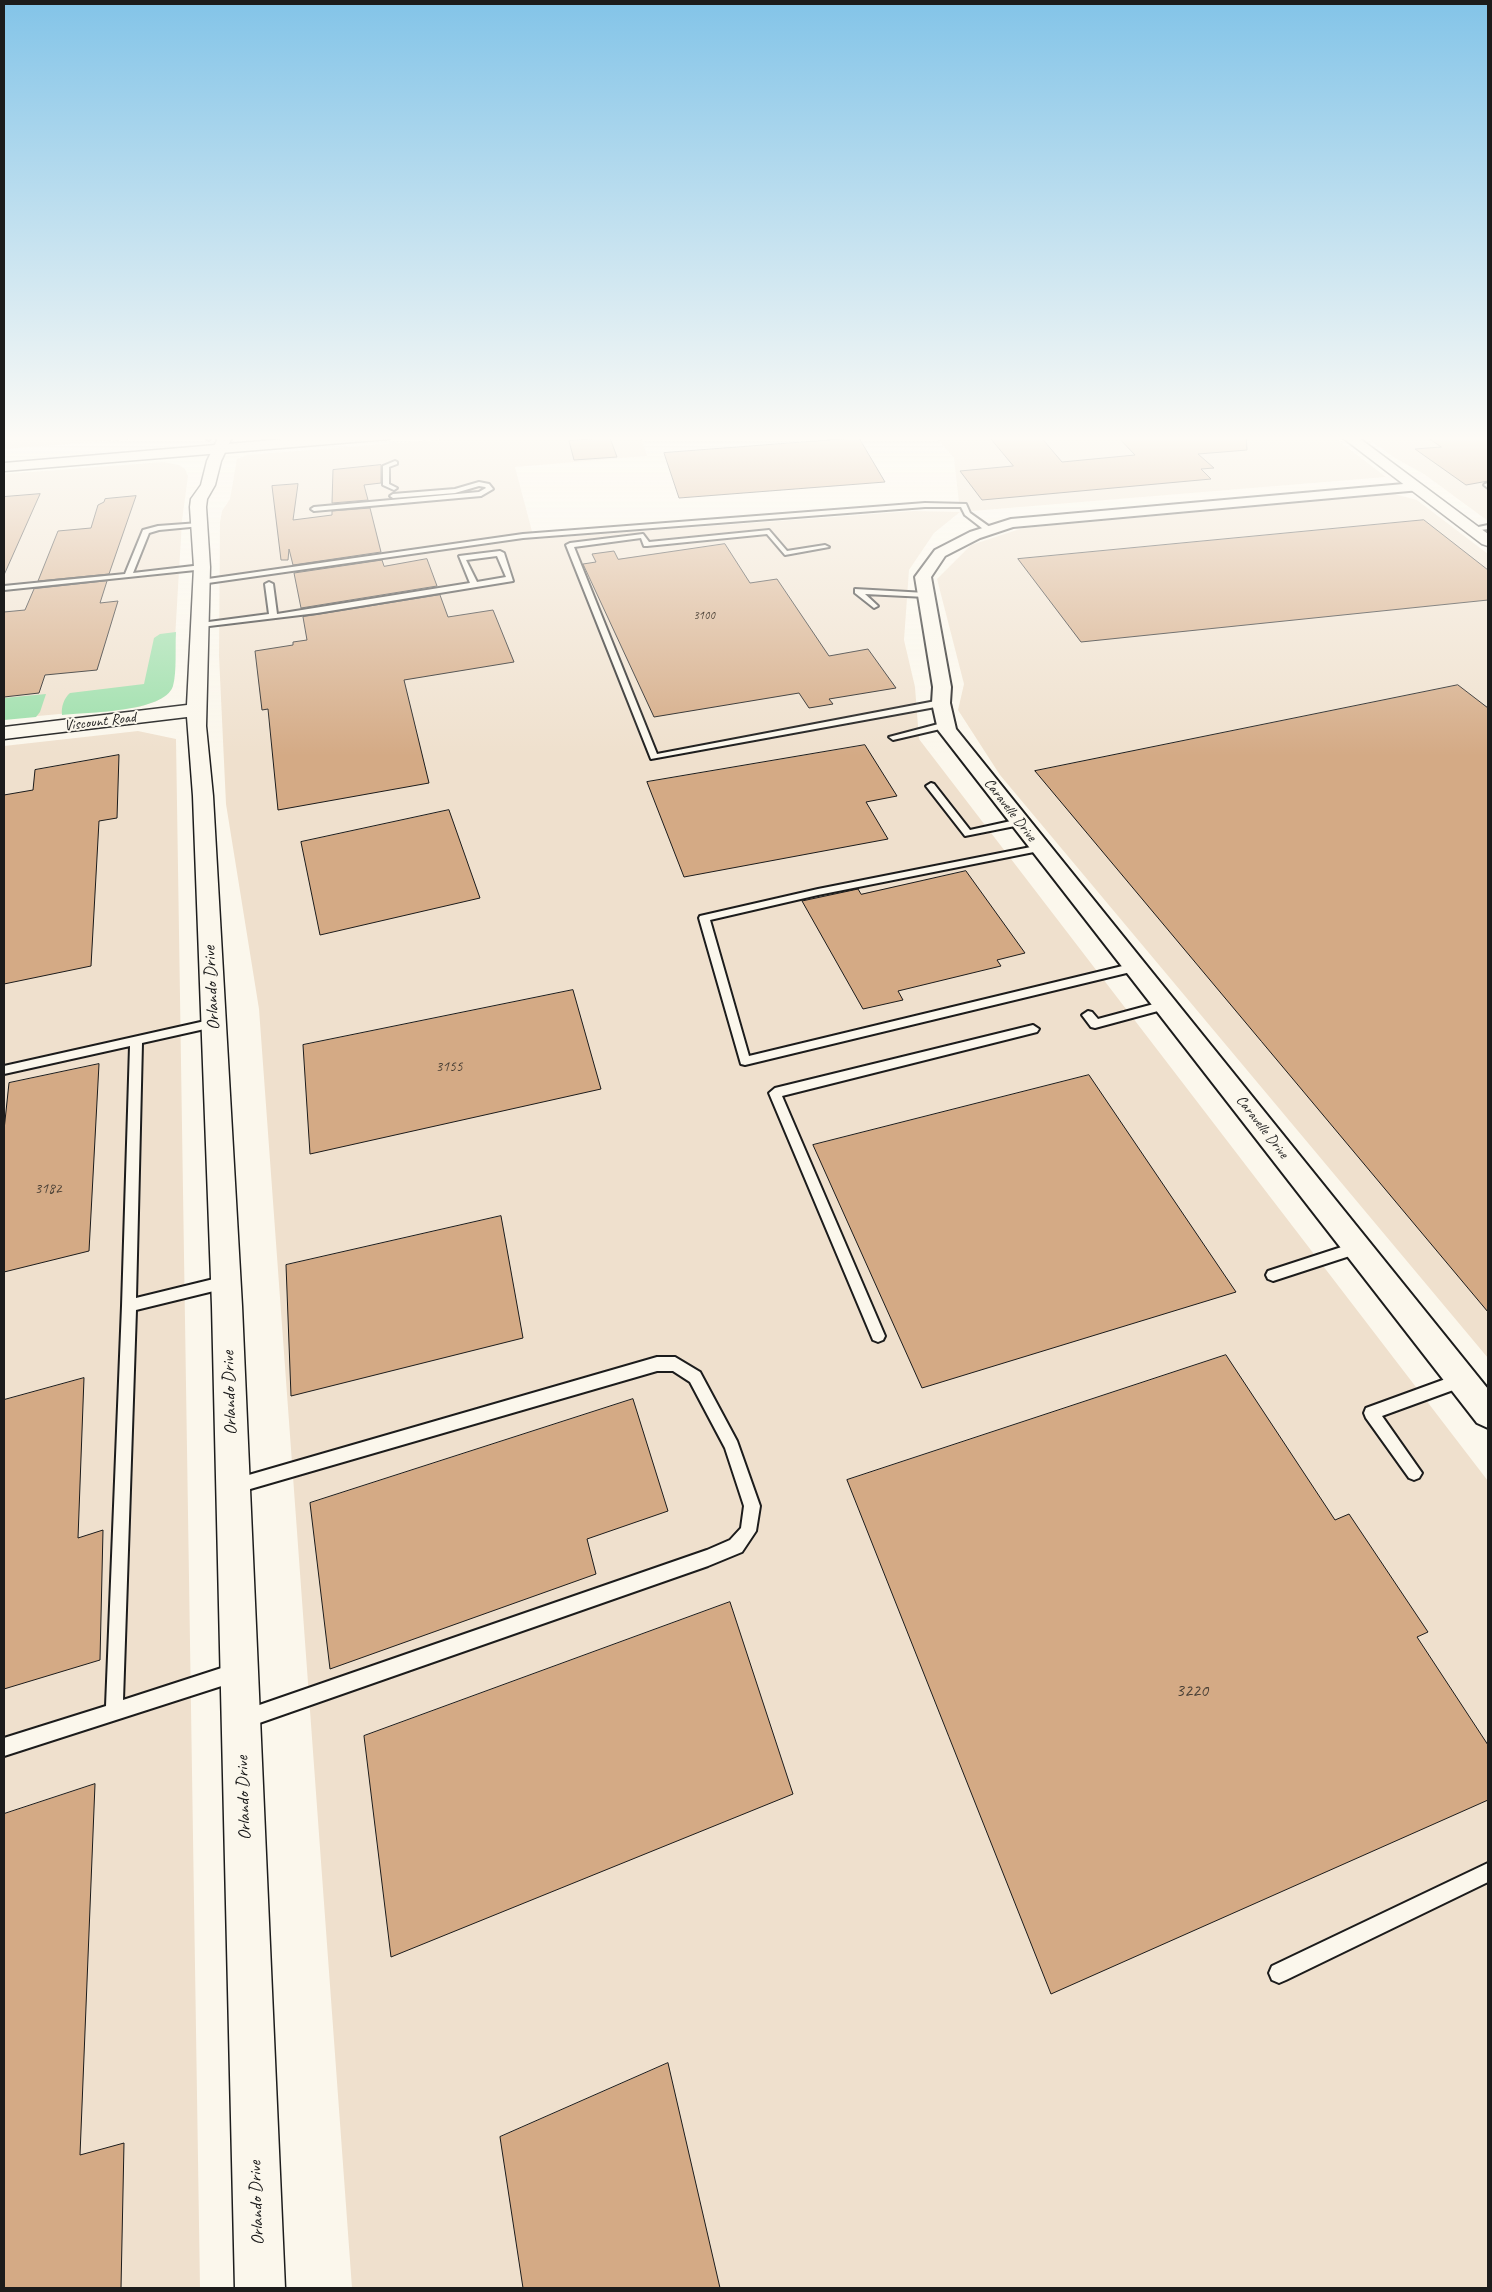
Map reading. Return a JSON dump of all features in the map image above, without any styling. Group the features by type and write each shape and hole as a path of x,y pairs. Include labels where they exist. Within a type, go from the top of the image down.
{"street":[{"name":"Orlando Drive","path":"200,542 202,575 201,625 196,710 203,796 226,1282 260,2288"},
{"name":"Caravelle Drive","path":"960,542 940,553 923,577 942,687 941,703 947,730 1488,1413"},
{"name":"Viscount Road","path":"4,733 196,710"}],"lane":[{"path":"128,576 142,542"},
{"path":"4,588 128,576 202,575 474,542"},
{"path":"595,542 570,545 654,757 941,703"},
{"path":"646,542 647,544 668,542"},
{"path":"777,542 785,553 825,547"},
{"path":"201,625 318,611 474,585 510,579 500,553 462,558 474,585"},
{"path":"269,584 272,616"},
{"path":"874,606 858,592 926,595"},
{"path":"893,737 946,725"},
{"path":"931,786 968,834 1020,822"},
{"path":"1040,848 818,892 704,918 745,1061 1134,967"},
{"path":"1088,1015 1094,1024 1165,1005"},
{"path":"4,1070 214,1023"},
{"path":"878,1336 775,1094 1033,1029"},
{"path":"114,1712 129,1306 136,1040"},
{"path":"1273,1275 1357,1248"},
{"path":"129,1306 226,1282"},
{"path":"233,1486 657,1364 675,1364 695,1377 732,1446 752,1506 748,1531 736,1546 708,1558 241,1720"},
{"path":"1414,1473 1371,1413 1462,1380"},
{"path":"4,1747 239,1671"},
{"path":"1278,1973 1488,1872"}],"shaded area":[{"path":"4,542 181,542 172,689 157,701 139,707 4,719"},
{"path":"220,542 928,542 909,570 904,640 915,687 919,739 1488,1481 1488,2288 352,2288 259,1009 226,804 219,656"},
{"path":"980,542 1472,542 1488,554 1488,1358 1000,775 958,710 964,684 937,579 971,545"},
{"path":"138,731 176,739 200,2288 4,2288 4,746"}],"green space":[{"path":"176,632 174,680 173,686 167,695 155,701 123,710 62,715 63,703 70,693 144,684 154,638 160,634"},
{"path":"46,694 40,712 36,717 4,720 4,698"}],"building":[{"path":"4,542 19,542 4,575"},
{"path":"54,542 120,542 109,574 38,581"},
{"path":"279,542 378,542 381,552 293,565 289,549 288,560 281,560"},
{"path":"1195,542 1452,542 1488,570 1488,600 1081,642 1018,559"},
{"path":"725,544 750,583 777,579 829,656 868,649 896,688 829,699 833,704 809,708 799,693 654,717 583,564 596,562 592,554 614,551 618,559"},
{"path":"427,559 437,586 301,608 294,573 382,560 384,566"},
{"path":"107,581 100,603 118,601 97,670 45,675 39,693 4,697 4,612 25,610 34,589"},
{"path":"440,595 448,617 493,610 514,662 404,680 429,783 278,810 268,709 262,710 255,651 293,645 293,642 307,640 303,617"},
{"path":"1458,685 1488,708 1488,1312 1035,771"},
{"path":"865,745 897,796 866,802 888,839 684,877 647,782"},
{"path":"119,755 117,818 99,821 91,966 4,984 4,795 33,790 35,770"},
{"path":"449,810 480,898 320,935 301,842"},
{"path":"966,871 1025,953 997,960 1001,966 898,991 903,1000 863,1009 802,901 858,889 861,894"},
{"path":"573,990 601,1089 310,1154 303,1045"},
{"path":"99,1064 89,1251 4,1272 4,1130 9,1083"},
{"path":"1089,1075 1236,1292 922,1388 813,1145"},
{"path":"501,1216 523,1338 291,1396 286,1265"},
{"path":"1226,1355 1335,1520 1349,1514 1428,1632 1417,1637 1488,1745 1488,1800 1051,1994 847,1480"},
{"path":"84,1378 78,1538 103,1530 100,1660 4,1689 4,1400"},
{"path":"633,1399 668,1511 587,1539 596,1574 330,1669 310,1503"},
{"path":"730,1602 793,1794 391,1957 364,1736"},
{"path":"95,1784 80,2155 124,2143 121,2288 4,2288 4,1814"},
{"path":"668,2063 720,2288 523,2288 500,2137"}]}
